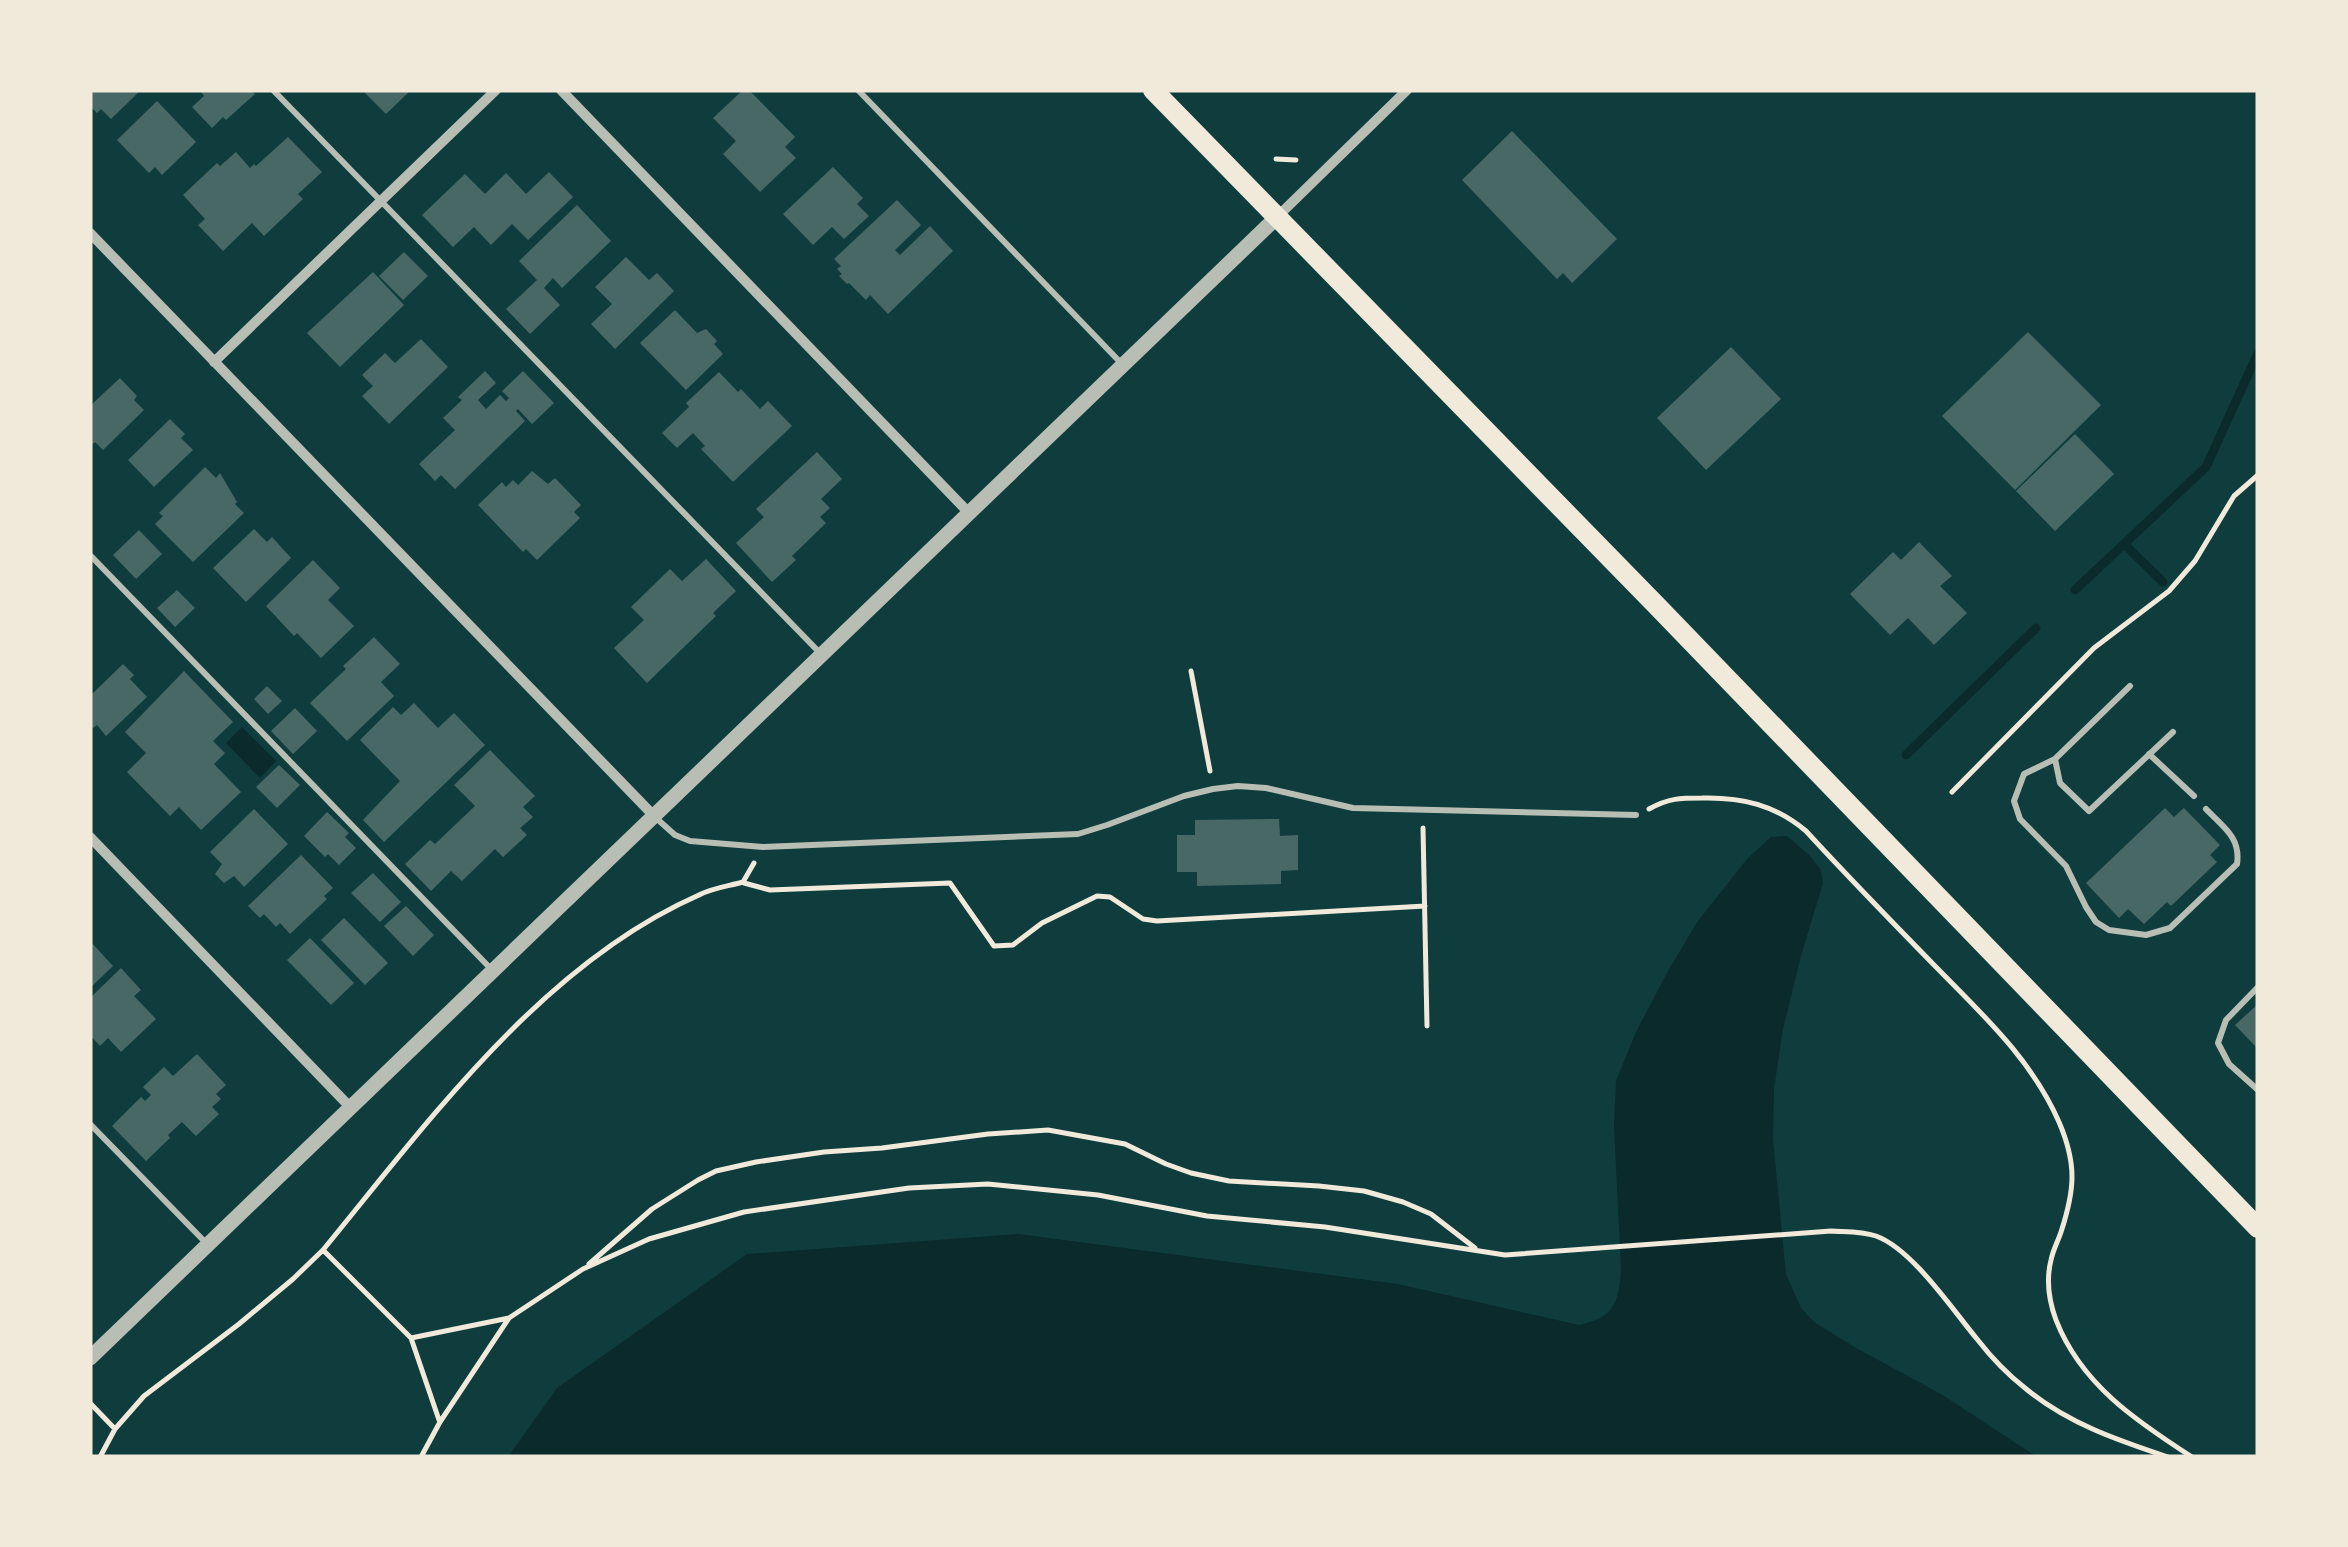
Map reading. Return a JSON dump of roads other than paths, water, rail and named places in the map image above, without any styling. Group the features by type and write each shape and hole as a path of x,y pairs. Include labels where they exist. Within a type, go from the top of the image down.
{"main road":[{"path":"1153,90 2258,1228"}],"street":[{"path":"214,362 496,90"},
{"path":"560,90 969,513"},
{"path":"90,1358 1407,90"},
{"path":"90,233 654,816"},
{"path":"90,836 351,1108"}],"lane":[{"path":"273,90 822,654"},
{"path":"858,90 1123,365"},
{"path":"90,555 493,971"},
{"path":"2130,686 2054,759 2024,774 2014,801 2020,819 2066,866 2096,922 2109,930 2146,935 2170,928 2237,864 2236,841 2206,809"},
{"path":"2054,759 2060,783 2089,811 2173,732"},
{"path":"2149,754 2194,796"},
{"path":"654,816 675,835 690,840 762,847 1078,834 1213,789 1238,786 1266,788 1353,808 1636,815"},
{"path":"2258,987 2226,1020 2218,1043 2229,1064 2258,1090"},
{"path":"90,1124 208,1245"}],"water":[{"path":"242,727 276,761 260,778 226,743"},
{"path":"1787,836 1821,870 1823,883 1783,1029 1774,1089 1773,1139 1786,1274 1801,1308 1814,1322 1941,1394 2037,1457 508,1457 557,1388 747,1254 1019,1234 1398,1284 1579,1325 1600,1318 1616,1300 1621,1269 1614,1127 1616,1081 1636,1032 1698,921 1747,859 1771,837"}],"waterway":[{"path":"2075,590 2206,467 2258,353"},
{"path":"2124,544 2163,582"},
{"path":"1906,755 2036,628"}]}
